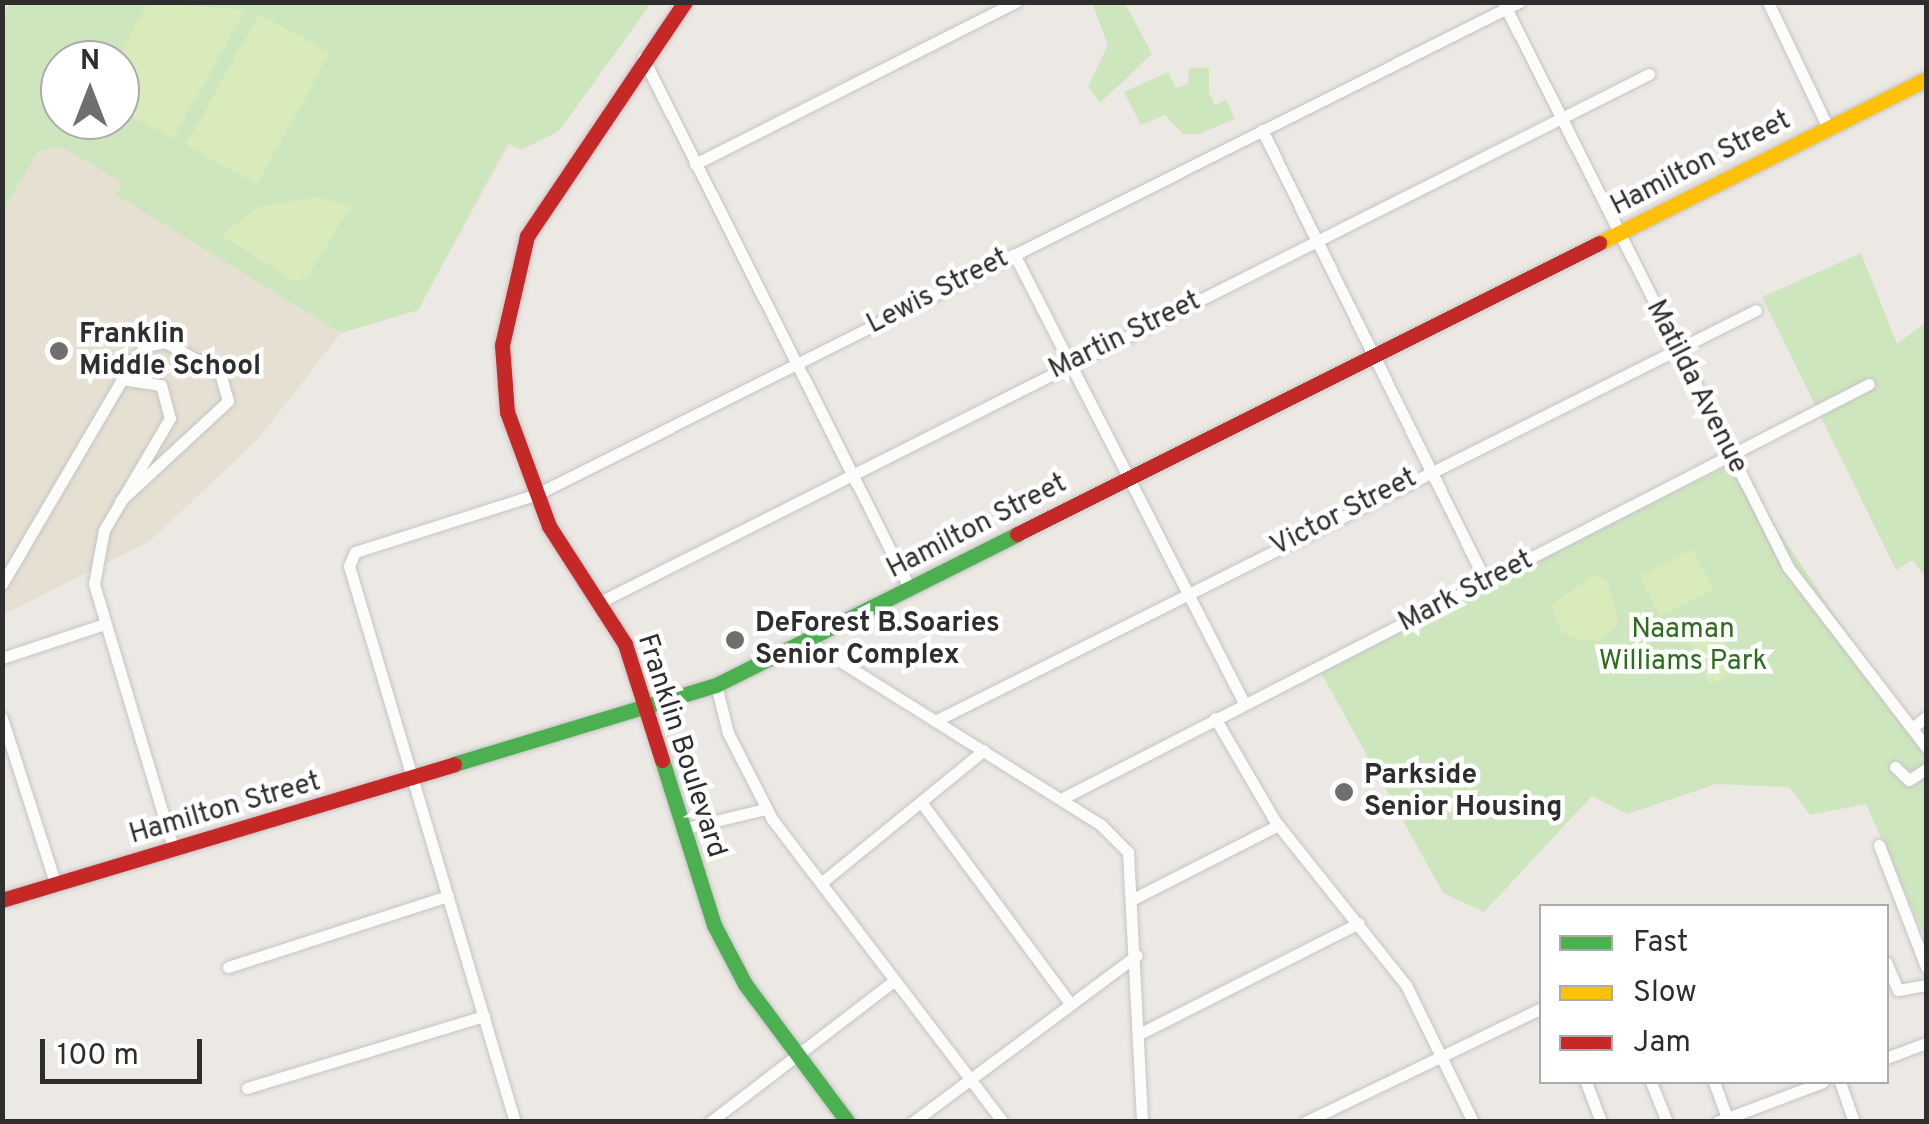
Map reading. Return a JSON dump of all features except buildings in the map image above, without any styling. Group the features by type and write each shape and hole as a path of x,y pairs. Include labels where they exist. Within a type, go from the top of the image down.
{"street":[{"name":"Franklin Boulevard","path":"685,2 543,203 514,271 505,396 535,495 602,602 646,712 714,926 797,1056 848,1122"},
{"path":"695,164 1016,2"},
{"name":"Lewis Street","path":"412,780 350,560 366,546 535,495 1504,5 1519,2"},
{"path":"1768,2 1828,128"},
{"name":"Matilda Avenue","path":"1504,5 1732,457 1810,600 1926,748"},
{"path":"643,58 910,589"},
{"name":"Martin Street","path":"602,602 1649,74"},
{"name":"Hamilton Street","path":"2,900 646,712 716,685 811,643 1131,476 1926,79"},
{"path":"1262,130 1486,582"},
{"path":"1014,254 1244,702"},
{"name":"Victor Street","path":"935,721 1756,310"},
{"path":"2,584 122,379 145,346 165,342 229,387 208,424 120,501"},
{"path":"122,379 161,386 170,418 120,501 94,574 105,624 174,850"},
{"name":"Mark Street","path":"1062,799 1244,702 1869,384"},
{"path":"2,658 105,624"},
{"path":"811,643 1062,799 1128,852 1135,898 1142,1122"},
{"path":"716,685 765,809 1002,1122"},
{"path":"1912,728 1926,717"},
{"path":"2,718 56,885"},
{"path":"1215,718 1278,824 1359,923 1443,1054 1473,1122"},
{"path":"821,883 984,750"},
{"path":"1895,767 1909,780 1926,770"},
{"path":"412,780 515,1122"},
{"path":"921,802 1070,1002"},
{"path":"682,829 765,809"},
{"path":"1135,898 1278,824"},
{"path":"1879,844 1926,967"},
{"path":"228,967 448,896"},
{"path":"1139,1034 1359,923"},
{"path":"913,1122 1137,955"},
{"path":"1889,967 1905,992"},
{"path":"710,1122 895,980"},
{"path":"1889,997 1926,985"},
{"path":"1306,1121 1539,1009"},
{"path":"247,1088 484,1016"},
{"path":"1889,1057 1926,1043"},
{"path":"1587,1084 1601,1122"},
{"path":"1653,1084 1667,1122"},
{"path":"1714,1084 1722,1120 1818,1084"},
{"path":"1841,1084 1854,1122"}],"shaded area":[{"path":"10,2 587,3 418,310 341,333 258,439 150,541 3,615 2,16"}],"green space":[{"path":"652,2 559,131 521,150 507,143 418,310 341,333 116,195 123,183 60,146 38,151 3,212 2,16 10,3"},
{"path":"148,3 245,10 173,139 140,121 140,40 127,40"},
{"path":"1092,3 1125,3 1152,54 1100,103 1088,86 1108,45"},
{"path":"259,14 330,53 257,184 186,145"},
{"path":"1189,68 1209,68 1209,93 1215,105 1226,100 1235,119 1198,134 1183,134 1165,115 1141,125 1124,92 1168,72 1176,88 1188,84"},
{"path":"317,197 351,206 307,278 294,281 221,235 259,207"},
{"path":"1861,253 1897,344 1926,322 1924,575 1912,560 1896,570 1762,297"},
{"name":"Naaman Williams Park","path":"1733,463 1926,751 1926,940 1866,804 1810,815 1789,787 1716,784 1627,814 1592,796 1484,912 1443,893 1319,669"},
{"path":"1692,549 1713,590 1660,616 1640,576"},
{"path":"1595,574 1608,582 1619,625 1598,641 1580,640 1561,632 1551,605"},
{"path":"1712,618 1738,671 1710,684 1684,631"}],"traffic: fast":[{"path":"454,764 716,685 1017,534"},
{"path":"662,760 714,925 745,984 848,1122"}],"traffic: slow":[{"path":"1599,243 1926,79"}],"traffic: jam":[{"path":"662,760 625,644 549,526 507,412 502,345 527,236 685,2"},
{"path":"1017,534 1599,243"},
{"path":"2,900 454,764"}],"place":[{"name":"Franklin Middle School","path":"59,351"},
{"name":"DeForest B.Soaries Senior Complex","path":"735,640"},
{"name":"Parkside Senior Housing","path":"1344,792"}]}
